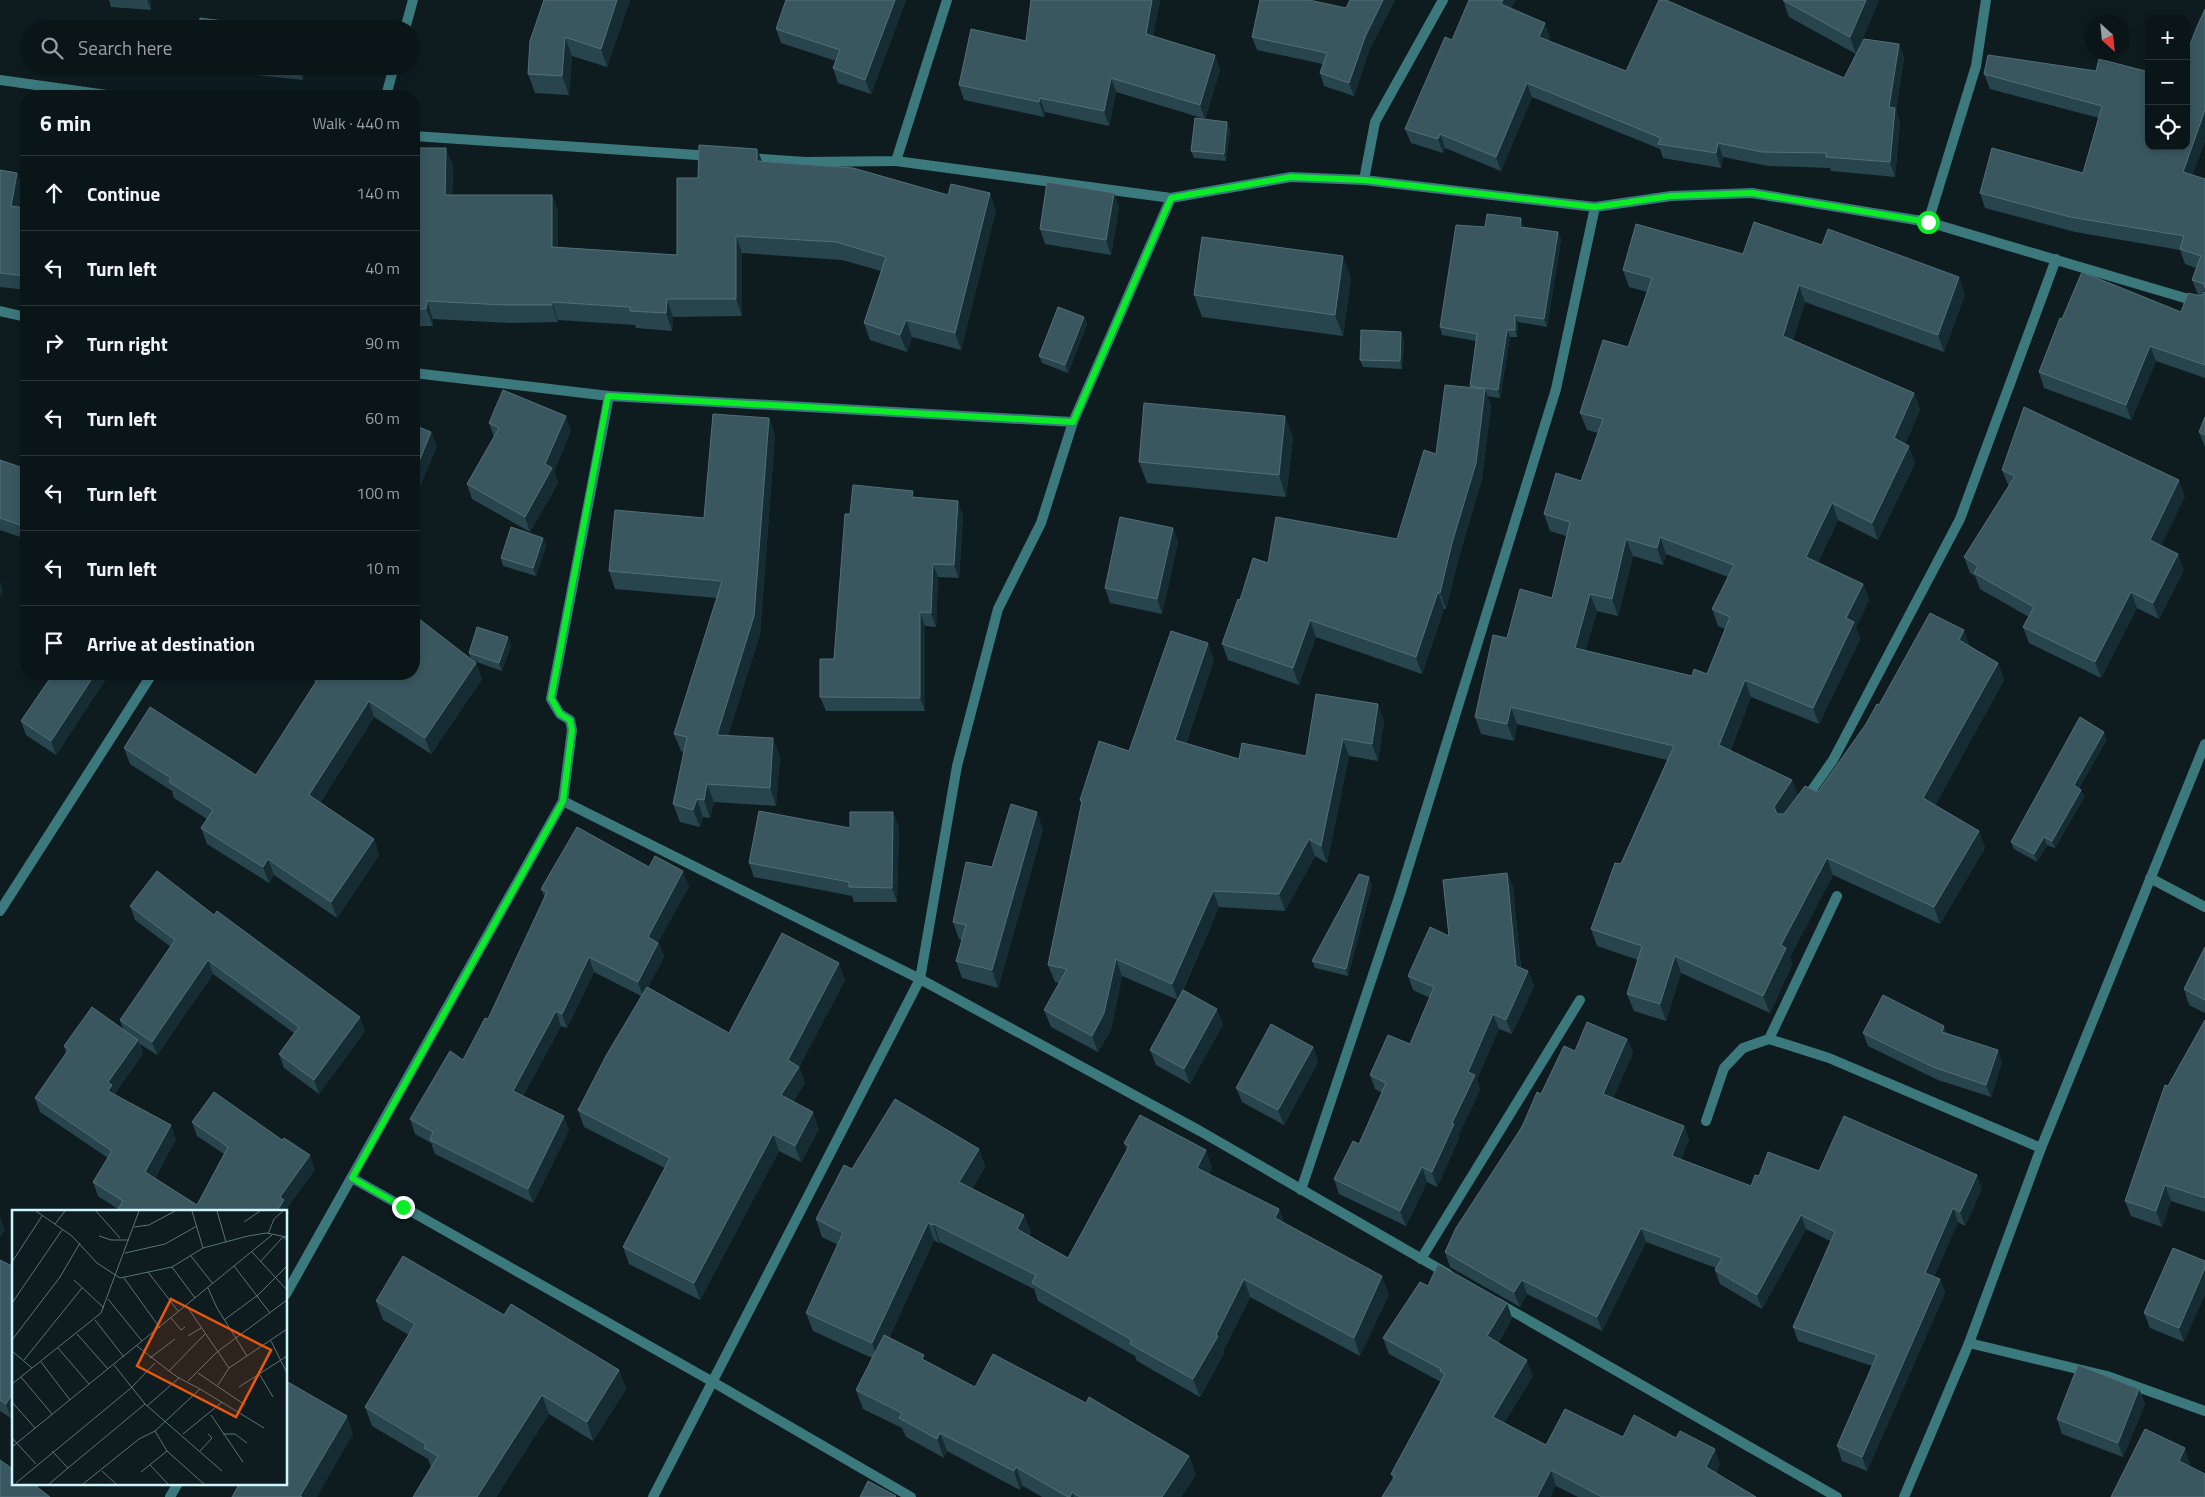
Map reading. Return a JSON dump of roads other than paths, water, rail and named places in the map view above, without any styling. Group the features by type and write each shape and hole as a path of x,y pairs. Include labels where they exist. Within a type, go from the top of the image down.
{"street":[{"path":"406,20 412,0"},
{"path":"896,161 947,0"},
{"path":"1364,180 1375,122 1443,0"},
{"path":"1928,222 1976,66 1986,0"},
{"path":"388,90 392,75"},
{"path":"0,80 71,90"},
{"path":"420,136 806,162 896,161 1171,198 1291,177 1364,180 1595,207 1671,196 1752,193 1928,222 2205,304"},
{"path":"653,1497 920,979 957,766 998,609 1040,523 1073,422 1171,198"},
{"path":"1301,1190 1400,894 1556,389 1595,207"},
{"path":"1799,809 1833,760 1960,519 2056,259"},
{"path":"0,311 20,316"},
{"path":"420,374 608,396 1073,422"},
{"path":"288,1290 563,801 572,730 570,720 560,714 551,698 608,396"},
{"path":"0,911 148,680"},
{"path":"1904,1497 1969,1343 2041,1148 2205,744"},
{"path":"563,801 920,979 1200,1131 1456,1279"},
{"path":"2150,878 2205,907"},
{"path":"1769,1039 1837,896"},
{"path":"1421,1259 1580,1000"},
{"path":"1706,1121 1724,1068 1743,1048 1769,1039 1829,1058 2041,1148"},
{"path":"352,1178 713,1382 910,1497"},
{"path":"1491,1299 1837,1497"},
{"path":"1969,1343 2107,1376 2205,1411"},
{"path":"170,1497 177,1484"}]}
